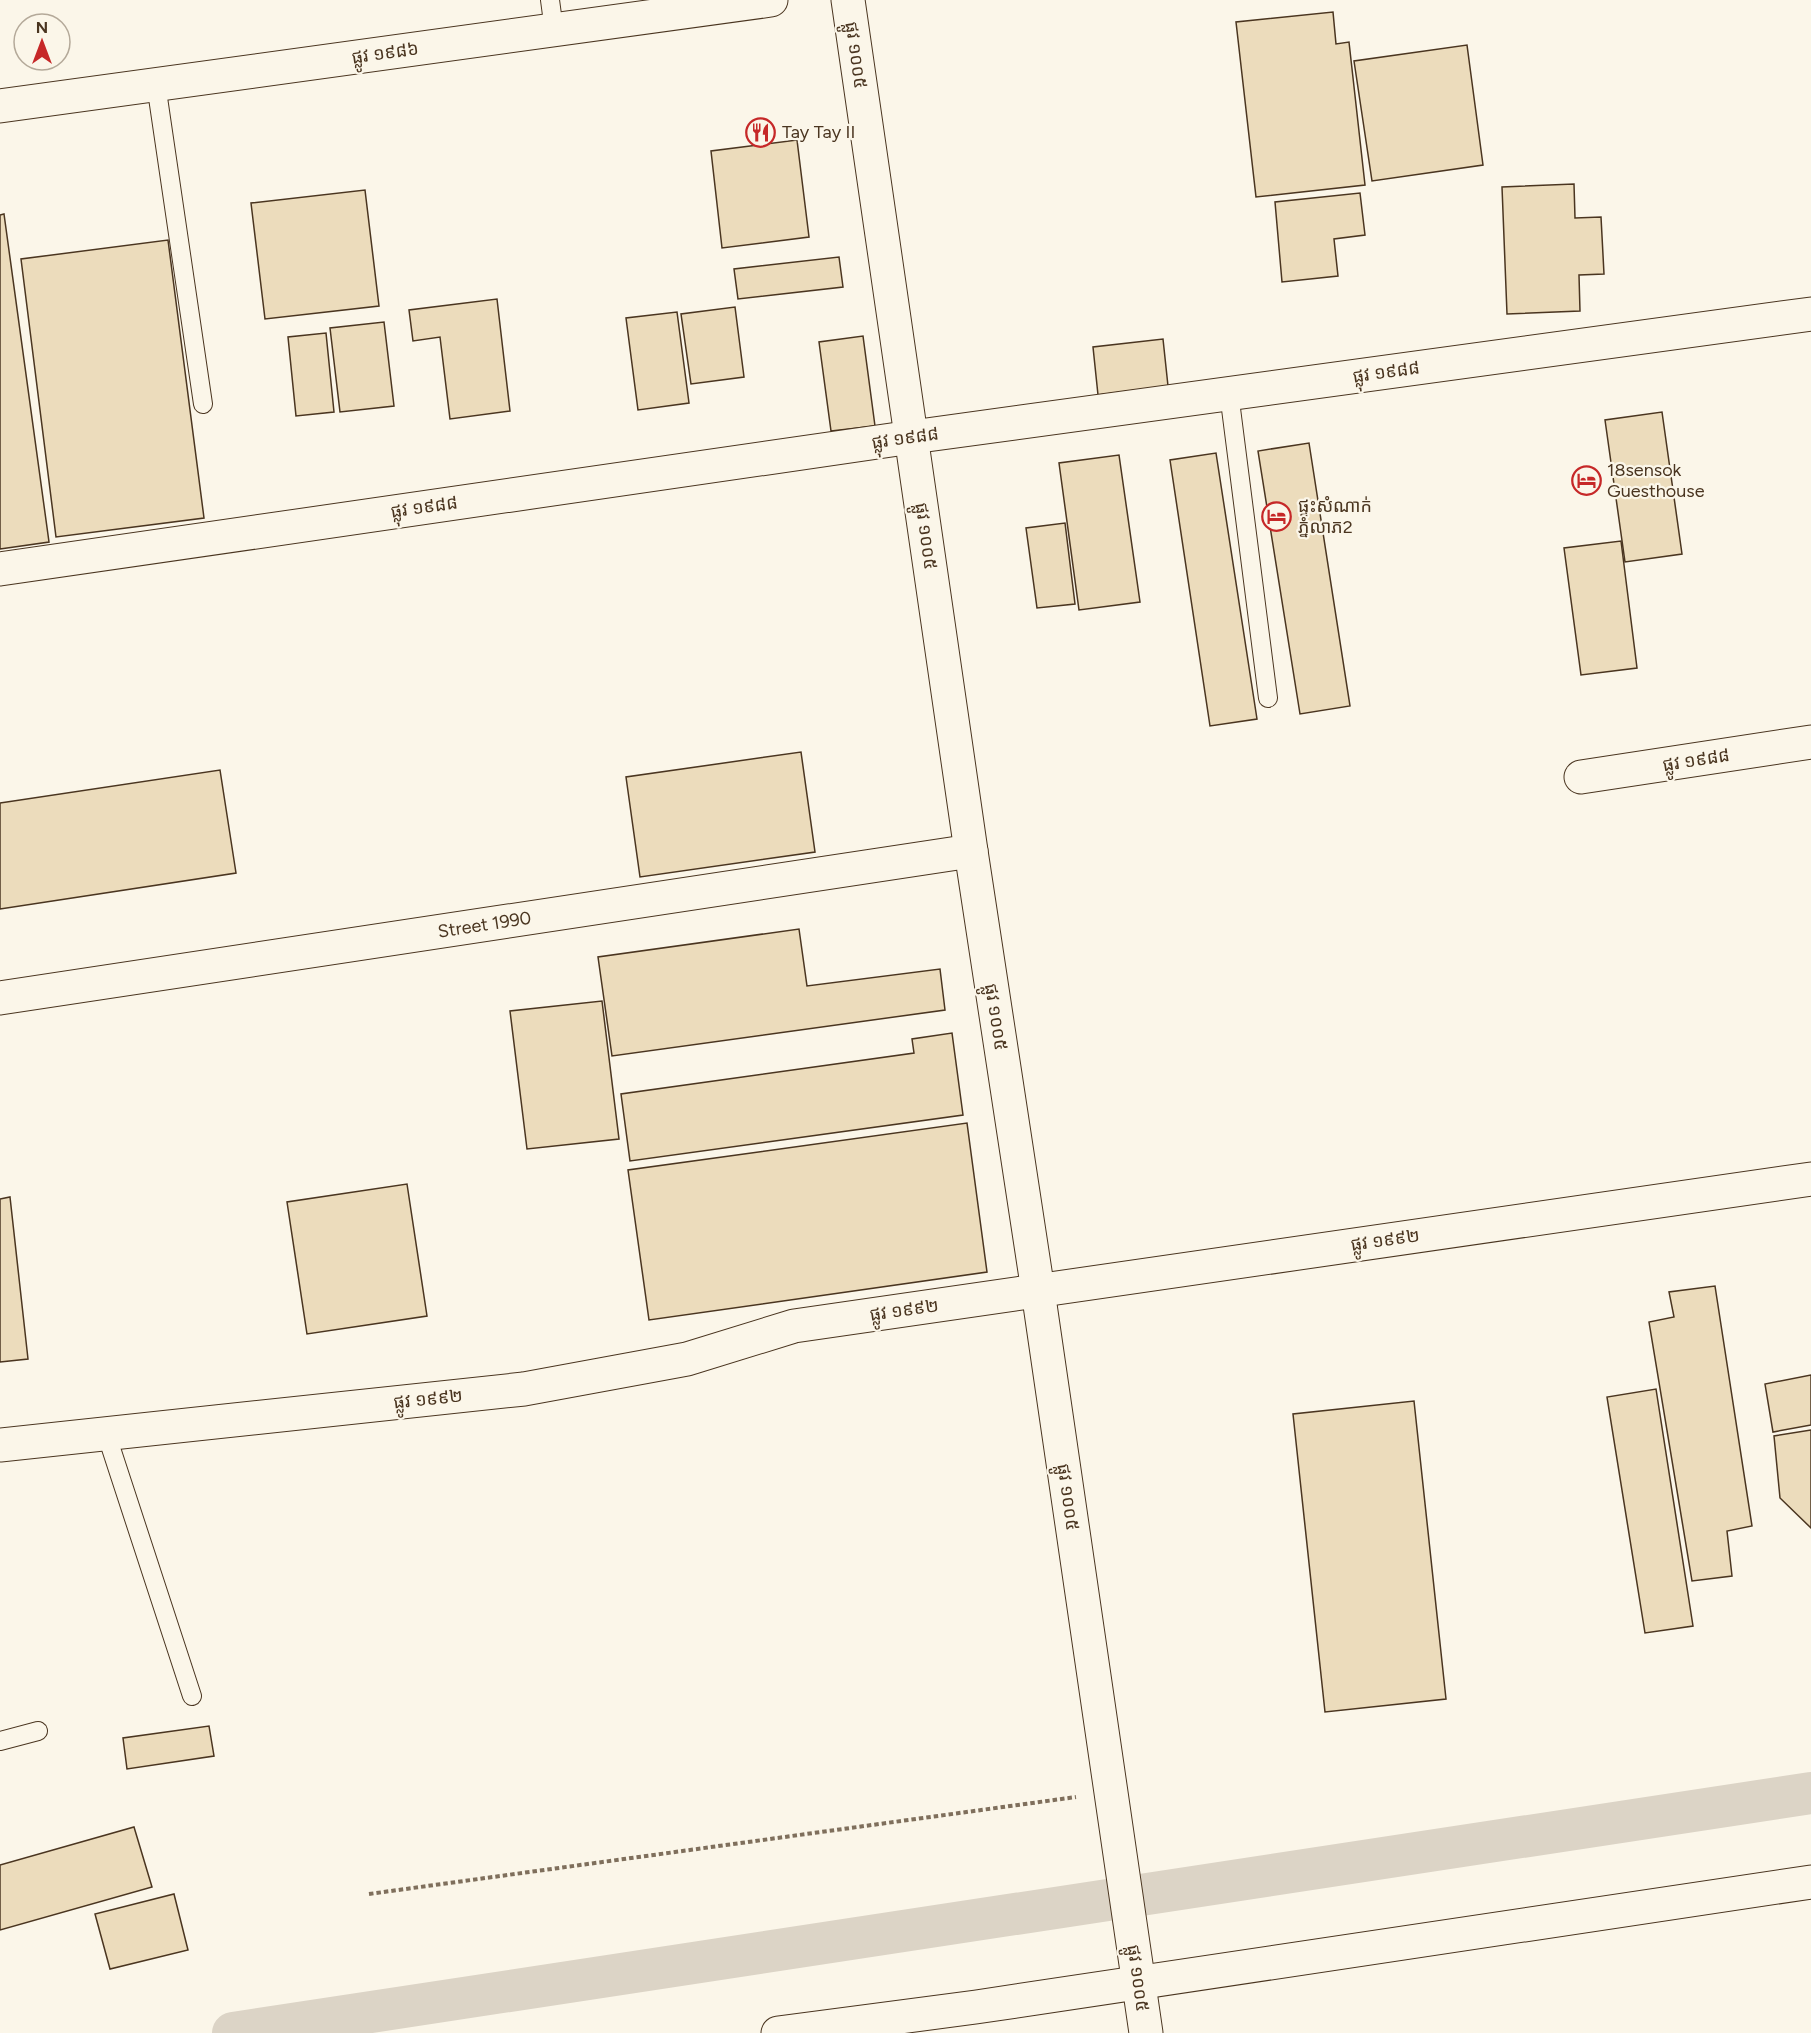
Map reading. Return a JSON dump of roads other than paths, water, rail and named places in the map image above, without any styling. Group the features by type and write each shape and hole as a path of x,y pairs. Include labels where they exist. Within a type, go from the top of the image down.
{"street":[{"name":"ផ្លូវ ១៩៨៦","path":"0,106 156,84 552,15 771,0"},
{"name":"ផ្លូវ ១០០៥","path":"848,0 971,851 1112,1792 1145,2033"},
{"name":"ផ្លុវ ១៩៨៨","path":"0,569 912,437 1811,314"},
{"name":"ផ្លូវ ១៩៨៨","path":"1581,777 1811,742"},
{"name":"Street 1990","path":"0,998 971,851"},
{"name":"ផ្លូវ ១៩៩២","path":"0,1445 524,1389 687,1359 794,1326 1811,1179"},
{"path":"778,2033 976,2007 1137,1971 1811,1882"}],"lane":[{"path":"156,84 203,405"},
{"path":"1229,393 1268,698"},
{"path":"106,1434 192,1696"},
{"path":"0,1741 38,1731"}],"waterway":[{"path":"233,2033 1811,1793"}],"place":[{"name":"Tay Tay II","path":"761,132"},
{"name":"18sensok Guesthouse","path":"1586,480"},
{"name":"ផ្ទះសំណាក់ ភ្នំលាភ2","path":"1277,516"}]}
